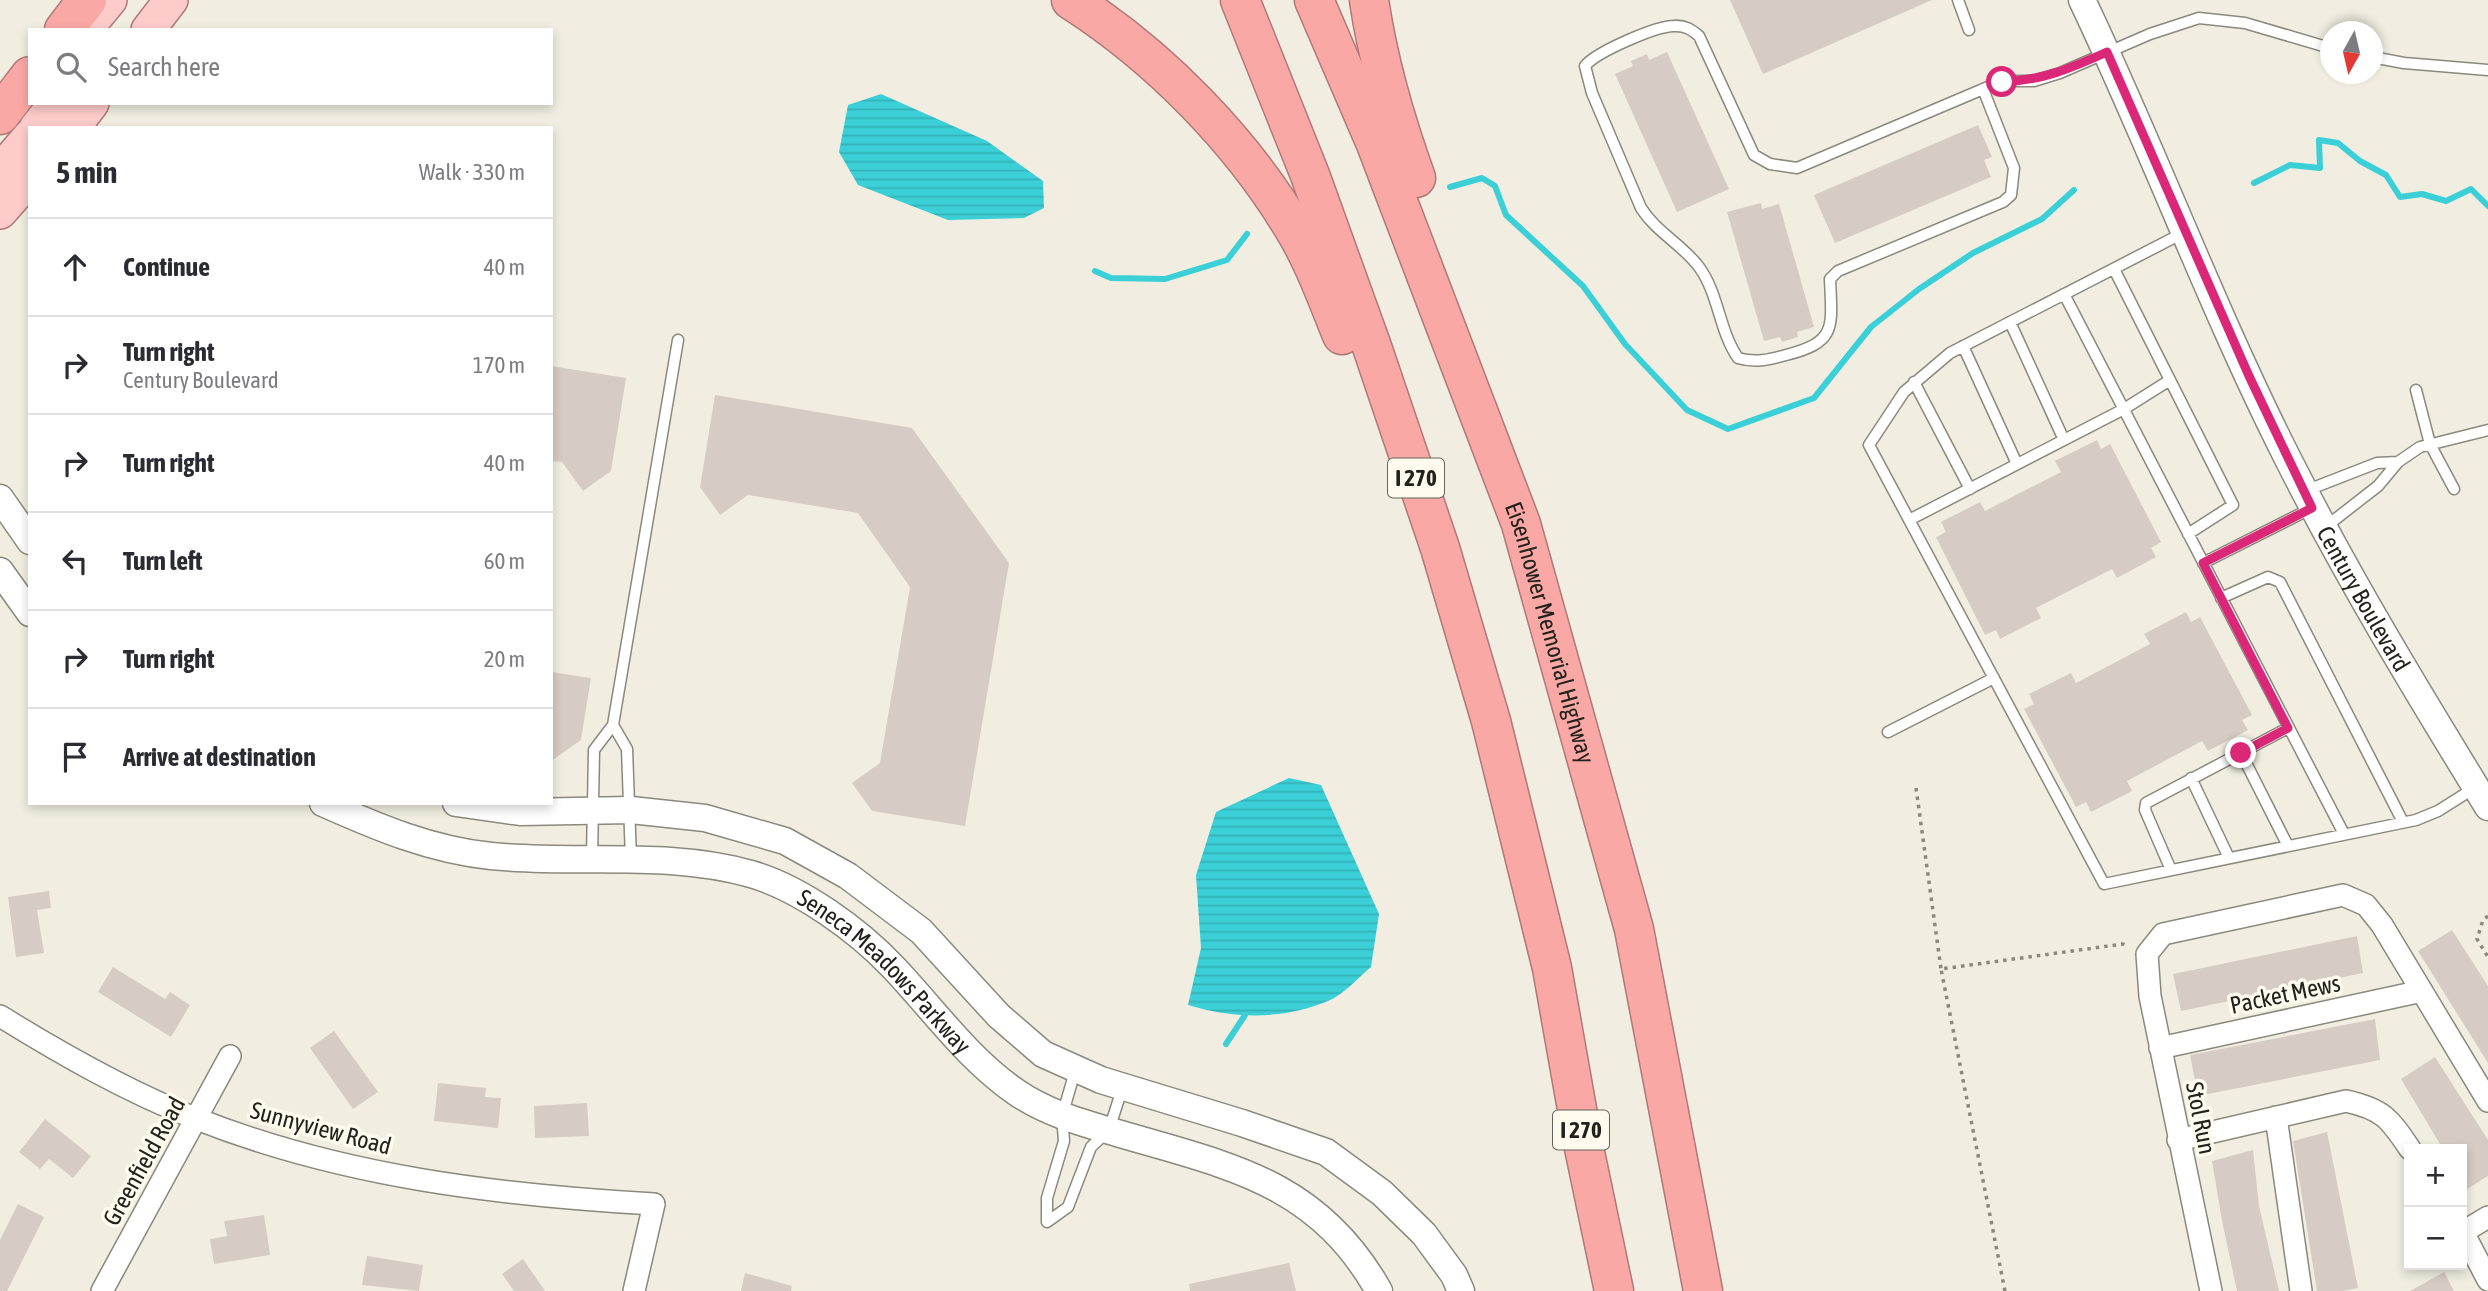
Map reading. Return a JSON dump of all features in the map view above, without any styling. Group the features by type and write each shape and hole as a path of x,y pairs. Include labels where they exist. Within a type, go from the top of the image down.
{"highway":[{"path":"66,28 87,0"},
{"path":"1071,0 1130,43 1181,87 1263,183 1297,233 1350,354 1419,555 1470,727 1552,968"},
{"name":"I 270","path":"1240,0 1310,175 1373,347 1440,548 1491,721 1552,968 1583,1143 1614,1291"},
{"name":"Eisenhower Memorial Highway","path":"1314,0 1376,144 1521,524 1634,929 1703,1291"},
{"path":"1369,0 1374,37 1401,137 1466,318 1521,524"},
{"path":"0,115 28,79"}],"main road":[{"path":"87,28 110,0"},
{"path":"113,28 134,0"},
{"path":"150,28 171,0"},
{"path":"0,130 28,99"},
{"path":"38,126 54,105"},
{"path":"75,126 90,105"},
{"path":"0,171 28,138"},
{"path":"0,212 28,180"}],"street":[{"name":"Century Boulevard","path":"2082,0 2187,231 2249,376 2313,509 2388,644 2482,797"},
{"path":"0,498 28,538"},
{"path":"0,571 28,609"},
{"name":"Seneca Meadows Parkway","path":"327,805 397,836 490,856 681,860 753,874 820,906 891,964 966,1051 1017,1093 1062,1116 1206,1159 1281,1188 1331,1225 1367,1270 1379,1291"},
{"name":"Seneca Meadows Parkway","path":"470,805 520,812 631,810 705,818 785,841 848,876 920,931 999,1016 1043,1054 1123,1086 1242,1122 1326,1152 1382,1193 1424,1234 1454,1275 1461,1291"},
{"path":"2147,954 2164,934 2343,895 2366,905 2488,1101"},
{"name":"Stol Run","path":"2147,954 2160,1048 2211,1291"},
{"name":"Packet Mews","path":"2160,1048 2422,991"},
{"name":"Sunnyview Road","path":"0,1016 72,1061 197,1119 305,1155 437,1185 538,1198 654,1204 634,1291"},
{"name":"Greenfield Road","path":"102,1291 230,1056"},
{"path":"2178,1140 2346,1101 2373,1107 2391,1121 2407,1144"},
{"path":"2276,1117 2301,1291"},
{"path":"2467,1229 2488,1217"},
{"path":"2467,1239 2488,1280"}],"lane":[{"path":"1958,0 1969,30"},
{"path":"1983,89 2014,168 2011,195 2003,202 1838,271 1830,279 1832,319 1825,337 1815,347 1751,362 1738,358 1729,346 1716,302 1699,266 1649,221 1641,208 1592,93 1585,66 1592,57 1654,32 1673,25 1689,27 1699,36 1754,155 1787,168 1797,168 1983,89 2002,82 2034,81 2060,73 2107,52 2200,18 2245,23 2320,45"},
{"path":"2383,59 2488,70"},
{"path":"2187,231 1963,346 1904,392 1869,445 2104,884 2403,822 2482,797"},
{"path":"2114,269 2233,505 2188,534"},
{"path":"2064,294 2343,834"},
{"path":"2010,322 2064,440"},
{"path":"592,858 594,750 612,724 678,340"},
{"path":"1963,346 2017,464"},
{"path":"1909,520 2124,409 2170,380"},
{"path":"1914,382 1970,489"},
{"path":"2416,390 2430,444 2454,489"},
{"path":"2203,563 2313,509 2378,486 2398,462 2430,444 2488,430"},
{"path":"2313,509 2377,463 2398,462"},
{"path":"2221,598 2268,577 2280,582 2403,822"},
{"path":"1888,732 1994,678"},
{"path":"612,724 627,749 631,859"},
{"path":"2171,870 2145,810 2146,803 2288,728"},
{"path":"2241,753 2288,846"},
{"path":"2191,778 2229,858"},
{"path":"1076,1068 1062,1116 1064,1141 1047,1198 1047,1222 1068,1207 1091,1147 1109,1130 1123,1086"}],"path":[{"path":"1916,788 1941,969 2005,1291"},
{"path":"2488,916 2483,920 2477,939 2488,957"},
{"path":"1941,969 2123,944 2147,954"}],"water":[{"path":"881,94 987,141 1043,181 1044,208 1024,218 948,220 858,185 839,152 848,105"},
{"path":"1289,778 1321,785 1379,914 1371,967 1334,998 1293,1012 1240,1015 1188,1005 1201,948 1196,875 1216,812"}],"building":[{"path":"1730,0 1932,0 1763,74"},
{"path":"1667,52 1729,189 1677,212 1615,74 1633,66 1631,61 1647,54 1649,60"},
{"path":"1978,125 1992,157 1984,160 1991,177 1835,243 1814,195"},
{"path":"1761,203 1762,209 1779,204 1814,327 1797,332 1798,337 1782,342 1780,337 1764,341 1727,212"},
{"path":"553,366 626,378 611,471 583,491 562,462 553,461"},
{"path":"715,395 912,428 1009,563 965,826 872,811 852,783 880,763 910,587 858,513 748,495 720,515 700,487"},
{"path":"2097,440 2101,449 2110,444 2161,542 2151,548 2156,557 2117,578 2112,569 2036,608 2041,618 2000,639 1996,630 1985,635 1936,537 1946,532 1941,522 1980,502 1985,511 2061,472 2055,461"},
{"path":"2186,612 2191,622 2200,617 2252,715 2242,720 2248,730 2208,751 2202,741 2127,781 2132,791 2091,812 2086,802 2076,807 2024,709 2034,704 2029,694 2071,673 2076,683 2150,644 2144,634"},
{"path":"553,672 591,678 581,740 553,760"},
{"path":"49,891 51,908 37,910 44,953 16,957 8,897"},
{"path":"2452,930 2488,986 2488,1063 2418,951"},
{"path":"2357,936 2363,973 2181,1011 2173,974"},
{"path":"113,967 165,999 170,992 190,1005 171,1037 98,992"},
{"path":"2375,1019 2380,1060 2198,1096 2190,1055"},
{"path":"334,1031 378,1092 353,1109 310,1048"},
{"path":"2435,1057 2488,1140 2488,1176 2467,1189 2467,1144 2440,1144 2401,1079"},
{"path":"438,1083 486,1088 485,1097 501,1098 498,1128 434,1121"},
{"path":"587,1103 589,1136 535,1138 534,1106"},
{"path":"45,1119 91,1156 73,1178 49,1159 40,1169 19,1152"},
{"path":"2327,1132 2358,1288 2343,1291 2317,1291 2293,1141"},
{"path":"2253,1150 2259,1206 2279,1291 2237,1291 2222,1221 2212,1161"},
{"path":"18,1204 44,1217 7,1291 0,1291 0,1240"},
{"path":"264,1215 270,1255 214,1264 210,1239 227,1236 224,1221"},
{"path":"367,1256 423,1265 419,1291 362,1285"},
{"path":"523,1259 545,1291 514,1291 502,1274"},
{"path":"1289,1263 1296,1291 1190,1291 1189,1284"},
{"path":"2444,1272 2454,1291 2410,1291"},
{"path":"745,1273 792,1286 791,1291 741,1291"}],"waterway":[{"path":"2254,183 2290,165 2320,168 2319,140 2338,143 2360,161 2386,175 2400,197 2422,194 2446,201 2471,189 2488,206"},
{"path":"1450,187 1482,178 1495,186 1506,215 1583,286 1625,344 1687,410 1728,429 1814,398 1871,327 1919,289 1973,253 2042,219 2074,190"},
{"path":"1095,271 1111,278 1165,279 1227,260 1247,234"},
{"path":"1226,1044 1245,1015"}],"route":[{"path":"2002,82 2034,81 2060,73 2107,52 2249,376 2312,508 2203,563 2288,728 2241,753"}]}
